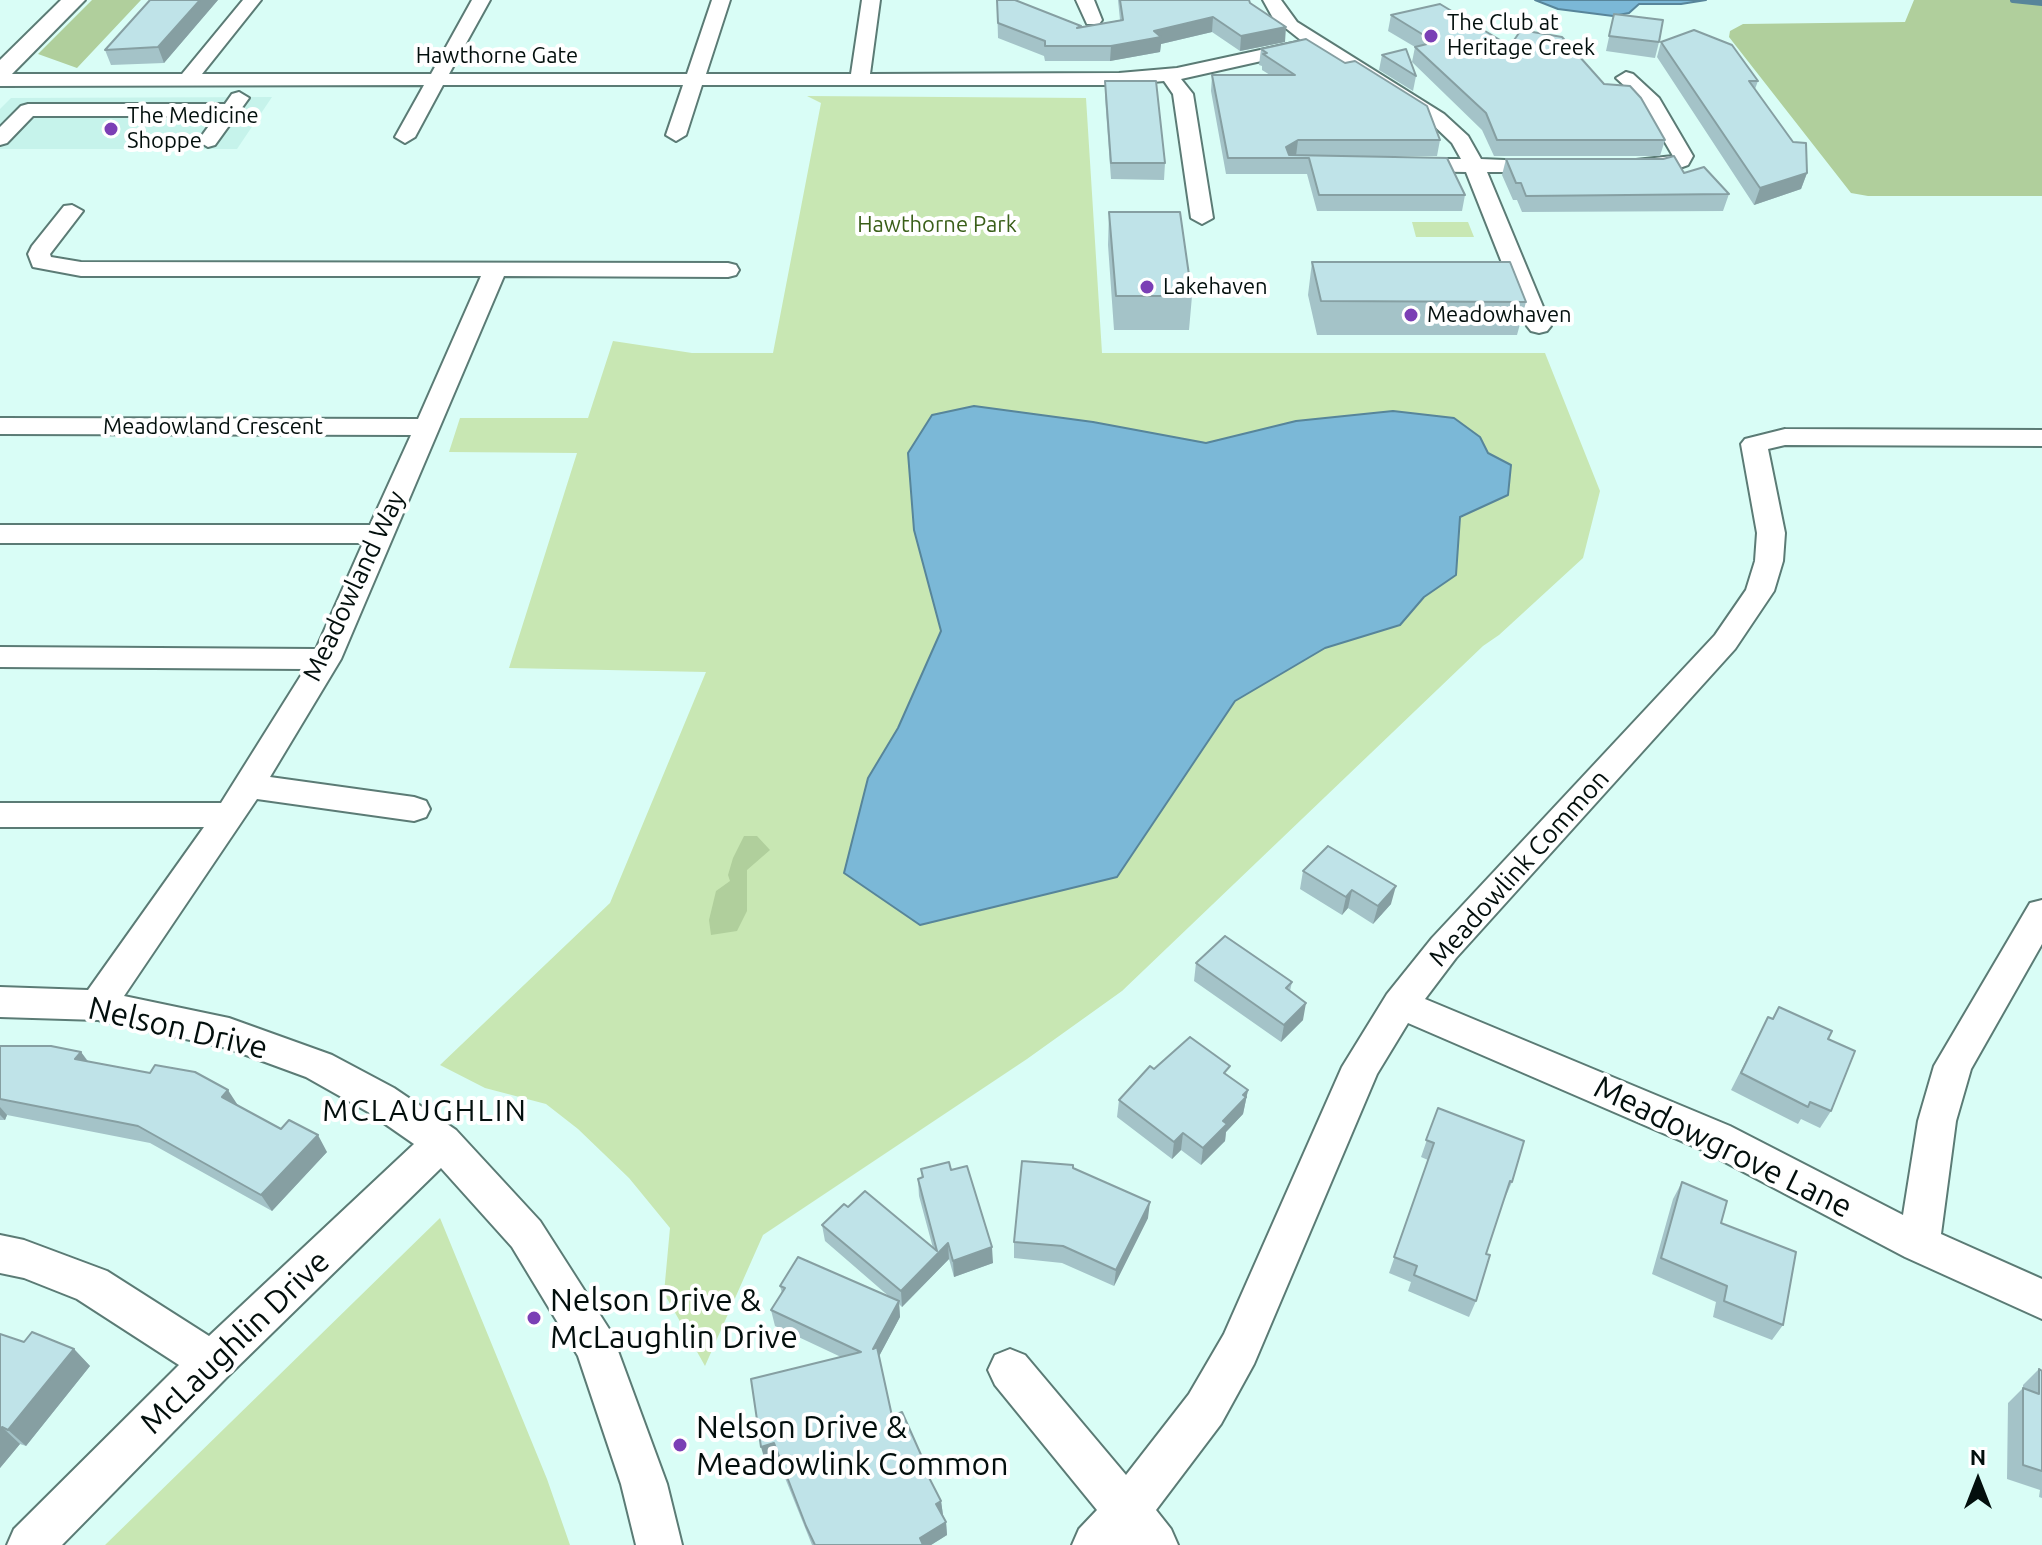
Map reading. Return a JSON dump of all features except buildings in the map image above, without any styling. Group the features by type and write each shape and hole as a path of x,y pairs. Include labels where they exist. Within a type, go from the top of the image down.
{"main road":[{"path":"0,73 74,0"}],"street":[{"path":"187,80 252,0"},
{"path":"405,137 481,0"},
{"path":"676,135 721,0"},
{"path":"859,81 871,0"},
{"path":"1085,0 1093,20"},
{"path":"1272,0 1283,19 1446,125 1461,140 1539,326"},
{"name":"Hawthorne Gate","path":"0,80 1119,79 1169,75 1317,43"},
{"path":"1169,75 1183,94 1202,218"},
{"path":"1612,166 1667,165 1681,161 1683,156 1649,98 1626,78"},
{"path":"132,110 158,80"},
{"path":"208,141 254,80"},
{"path":"0,139 28,110 230,110"},
{"path":"1385,165 1566,166"},
{"path":"72,211 43,246 39,254 41,262 81,269 728,270"},
{"name":"Meadowland Way","path":"98,1005 230,815 326,659 496,268"},
{"name":"Meadowland Crescent","path":"0,426 426,427"},
{"name":"Meadowlink Common","path":"1095,1545 1141,1528 1239,1349 1361,1067 1400,1004 1444,948 1725,642 1760,591 1769,561 1771,533 1754,444 1785,437 2042,438"},
{"path":"0,534 380,534"},
{"path":"0,657 326,659"},
{"path":"249,786 414,809"},
{"path":"0,815 230,815"},
{"path":"1919,1244 1937,1121 1953,1066 2042,913"},
{"name":"Nelson Drive","path":"0,1002 98,1005 229,1033 319,1066 381,1100 442,1142 526,1234 596,1346 644,1484 659,1545"},
{"name":"Meadowgrove Lane","path":"1400,1004 1716,1138 1919,1244 2042,1299"},
{"name":"McLaughlin Drive","path":"30,1545 212,1362 442,1142"},
{"path":"0,1254 24,1259 92,1285 212,1362"},
{"path":"1010,1370 1141,1528"}],"shaded area":[{"path":"1535,0 1706,0 1681,4 1639,4 1629,13 1613,16 1558,9"},
{"path":"272,97 237,149 0,149 0,109 11,98"},
{"path":"974,406 1093,422 1206,443 1296,421 1393,411 1454,418 1480,437 1488,453 1511,465 1508,495 1460,517 1456,575 1424,597 1400,625 1325,648 1235,701 1117,877 920,925 844,873 868,778 898,728 941,631 914,530 908,453 932,415"}],"green space":[{"path":"92,0 141,0 77,68 38,54"},
{"path":"1914,0 2042,0 2042,196 1868,196 1851,193 1729,37 1730,31 1743,24 1905,22"},
{"name":"Hawthorne Park","path":"807,96 1086,98 1102,353 1545,353 1600,491 1583,558 1483,646 1122,991 1027,1059 763,1235 705,1366 664,1293 670,1228 629,1178 578,1129 546,1104 485,1088 440,1065 610,903 706,672 509,668 577,453 449,452 460,418 588,418 613,341 692,353 773,353 821,103"},
{"path":"1412,222 1468,222 1474,237 1416,237"},
{"path":"744,836 757,836 770,850 747,870 747,911 737,931 711,935 709,920 716,891 730,881 728,875 733,858"},
{"path":"440,1218 547,1479 570,1545 105,1545"}],"waterway":[{"path":"2013,0 2042,3"}],"place":[{"name":"The Club at Heritage Creek","path":"1431,36"},
{"name":"The Medicine Shoppe","path":"111,129"},
{"name":"Lakehaven","path":"1147,287"},
{"name":"Meadowhaven","path":"1411,315"},
{"name":"Nelson Drive & McLaughlin Drive","path":"534,1318"},
{"name":"Nelson Drive & Meadowlink Common","path":"680,1445"}],"district":[{"name":"MCLAUGHLIN","path":"425,1111"}]}
